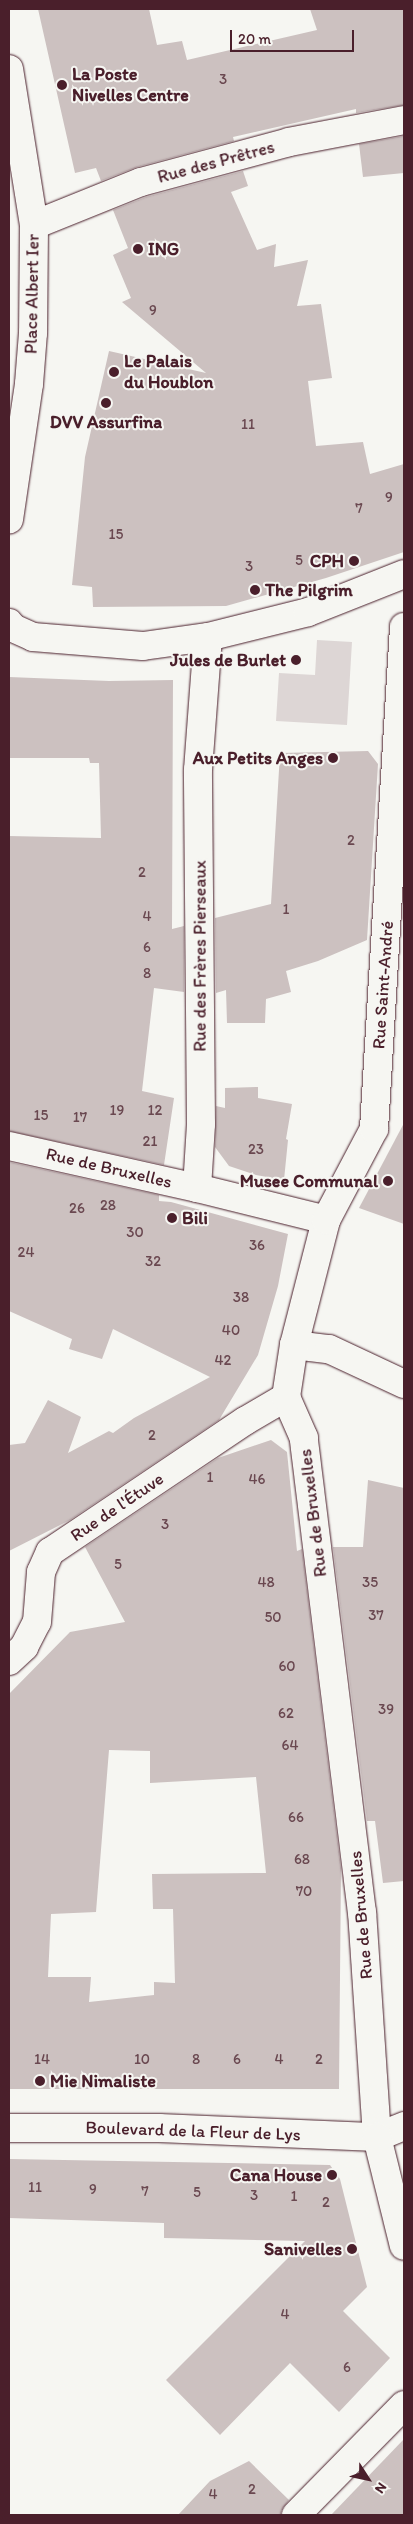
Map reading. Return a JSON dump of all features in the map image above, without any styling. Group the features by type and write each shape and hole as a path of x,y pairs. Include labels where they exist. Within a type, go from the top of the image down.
{"street":[{"name":"Place Albert Ier","path":"9,69 34,226 33,333 29,384 9,520"},
{"name":"Rue des Prêtres","path":"34,226 141,182 289,142 404,120"},
{"path":"9,623 13,628 33,637 143,646 208,637 308,612 404,574"},
{"name":"Rue Saint-André","path":"326,1220 374,1129 399,738 404,627"},
{"name":"Rue des Frères Pierseaux","path":"198,1188 201,1124 198,770 208,637"},
{"name":"Rue de Bruxelles","path":"9,1146 198,1188 326,1220"},
{"path":"286,1397 294,1344 326,1220"},
{"path":"294,1344 329,1349 404,1384"},
{"name":"Rue de Bruxelles","path":"286,1397 304,1438 362,1913 377,2137 404,2246"},
{"name":"Rue de l'Étuve","path":"9,1660 24,1647 37,1622 41,1572 50,1552 245,1421 286,1397"},
{"path":"377,2137 404,2126"},
{"name":"Boulevard de la Fleur de Lys","path":"9,2128 159,2128 377,2137"},
{"path":"296,2515 404,2406"}],"shaded area":[{"path":"317,640 352,642 347,725 276,721 279,673 315,675"}],"building":[{"path":"38,9 149,9 157,45 182,41 187,60 317,30 310,9 404,9 404,105 356,113 356,109 233,137 234,141 137,167 101,181 96,168 75,173"},
{"path":"404,136 404,173 363,177 359,144"},
{"path":"243,171 248,186 231,192 257,250 276,244 274,267 308,260 297,306 321,304 332,378 308,381 316,446 363,442 370,474 404,464 404,552 326,578 226,606 93,607 92,587 72,585 85,457 109,351 206,373 122,302 131,298 113,255 128,248 113,210 146,197"},
{"path":"9,677 109,681 173,680 172,929 184,926 184,992 154,988 142,1091 174,1098 164,1165 9,1131 9,836 101,838 99,763 90,763 89,758 9,758"},
{"path":"368,751 378,764 367,940 318,961 286,971 291,992 266,999 265,1023 227,1023 226,990 216,993 215,918 271,904 280,753"},
{"path":"258,1087 258,1098 292,1104 286,1139 288,1140 284,1180 256,1175 229,1166 215,1147 216,1106 225,1108 225,1088"},
{"path":"404,1123 404,1224 359,1208"},
{"path":"9,1162 159,1195 159,1201 171,1202 288,1234 278,1286 258,1355 219,1420 70,1520 9,1551 9,1445 25,1443 48,1400 81,1417 68,1453 109,1431 113,1433 134,1418 210,1377 113,1329 102,1359 69,1349 72,1339 9,1311"},
{"path":"271,1440 287,1452 297,1551 302,1549 341,1868 339,2089 9,2089 9,1694 70,1632 125,1622 85,1547 218,1458","holes":["109,1750 150,1751 150,1783 256,1777 266,1873 152,1874 153,1909 173,1909 175,1983 154,1982 154,1995 89,2002 91,1977 48,1977 51,1914 96,1912"]},
{"path":"368,1480 404,1488 404,1881 383,1883 375,1821 367,1821 333,1547 363,1547"},
{"path":"9,2159 330,2165 340,2179 367,2287 343,2311 390,2358 339,2412 290,2363 220,2435 166,2380 305,2241 164,2238 164,2223 9,2218"},
{"path":"404,2439 404,2515 331,2515"},
{"path":"249,2461 289,2500 281,2511 281,2515 178,2515 210,2481"}],"place":[{"name":"La Poste Nivelles Centre","path":"62,85"},
{"name":"ING","path":"138,249"},
{"name":"Le Palais du Houblon","path":"114,372"},
{"name":"DVV Assurfina","path":"106,403"},
{"name":"CPH","path":"354,561"},
{"name":"The Pilgrim","path":"255,590"},
{"name":"Jules de Burlet","path":"296,660"},
{"name":"Aux Petits Anges","path":"333,758"},
{"name":"Musee Communal","path":"388,1181"},
{"name":"Bili","path":"172,1218"},
{"name":"Mie Nimaliste","path":"40,2081"},
{"name":"Cana House","path":"332,2175"},
{"name":"Sanivelles","path":"352,2249"}]}
